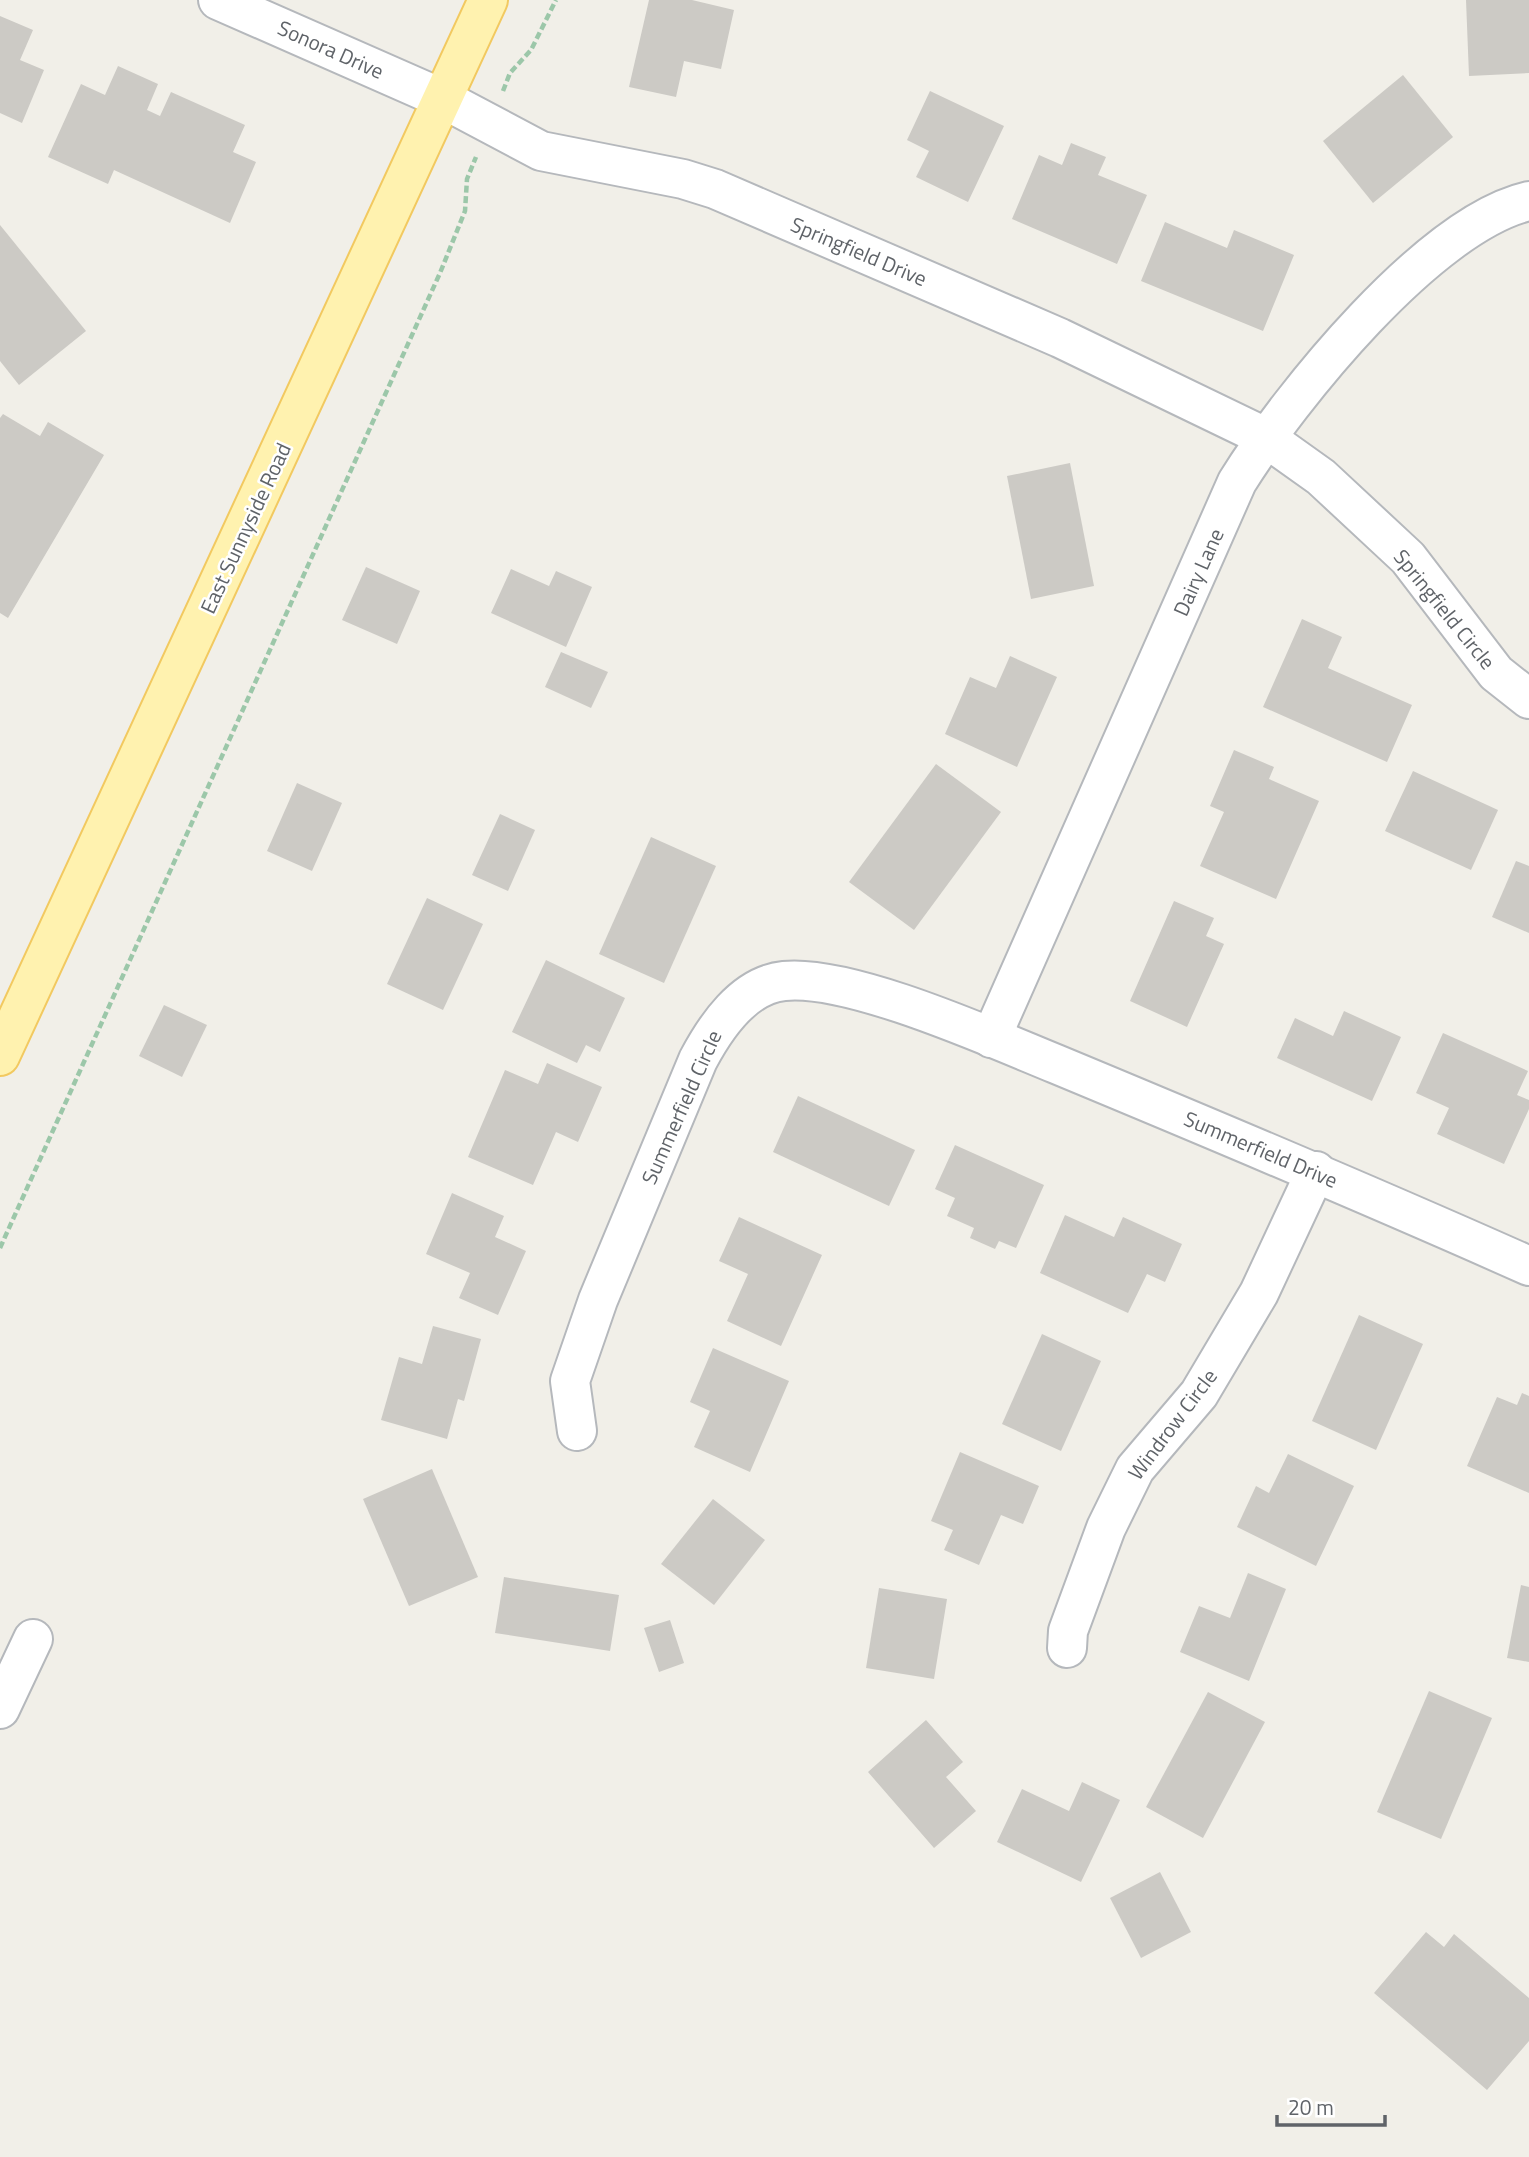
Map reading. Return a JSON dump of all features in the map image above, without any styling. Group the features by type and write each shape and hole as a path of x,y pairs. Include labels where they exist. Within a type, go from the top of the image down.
{"main road":[{"name":"East Sunnyside Road","path":"0,1056 488,0"}],"street":[{"name":"Sonora Drive","path":"218,0 443,99"},
{"name":"Springfield Drive","path":"443,99 541,150 683,179 715,189 1060,338 1265,437"},
{"name":"Dairy Lane","path":"991,1038 1237,482 1265,437 1360,323 1444,246 1453,238 1529,201"},
{"name":"Springfield Circle","path":"1265,437 1321,477 1408,558 1496,673 1529,699"},
{"name":"Summerfield Circle","path":"577,1431 570,1381 604,1287 698,1060 717,1025 756,990 782,981 823,982 884,1000 991,1038"},
{"name":"Summerfield Drive","path":"991,1038 1316,1171 1529,1266"},
{"name":"Windrow Circle","path":"1067,1648 1068,1631 1106,1528 1135,1469 1199,1394 1259,1293 1316,1171"},
{"path":"0,1709 33,1639"}],"path":[{"path":"510,74 531,50 556,0"},
{"path":"0,1248 440,274 464,211 467,179"}],"building":[{"path":"649,0 692,0 734,10 721,69 684,61 676,97 629,87"},
{"path":"1466,0 1529,0 1529,73 1469,76"},
{"path":"0,16 33,30 20,60 44,70 22,123 0,113"},
{"path":"118,66 158,84 147,110 160,116 171,92 245,125 233,152 256,162 230,223 114,170 108,184 48,157 81,84 105,95"},
{"path":"1403,75 1453,137 1373,203 1323,141"},
{"path":"930,91 1004,126 968,202 916,177 929,151 907,140"},
{"path":"1071,143 1106,157 1098,175 1147,195 1117,264 1012,219 1039,155 1062,165"},
{"path":"1165,222 1227,248 1234,230 1294,255 1263,331 1141,281"},
{"path":"0,225 86,331 19,385 0,361"},
{"path":"3,414 40,436 48,422 104,455 8,618 0,613 0,418"},
{"path":"1070,463 1094,586 1031,599 1007,476"},
{"path":"366,567 420,591 397,644 342,620"},
{"path":"511,569 549,586 556,571 592,587 566,647 491,613"},
{"path":"1302,619 1342,637 1328,668 1412,705 1387,762 1263,707"},
{"path":"561,652 608,672 591,708 545,687"},
{"path":"1010,656 1057,677 1017,767 945,734 970,677 996,688"},
{"path":"1234,750 1274,767 1269,779 1319,801 1276,899 1200,866 1224,812 1210,806"},
{"path":"936,764 1001,812 914,930 849,882"},
{"path":"1413,771 1498,810 1471,870 1385,831"},
{"path":"297,783 342,803 312,871 267,851"},
{"path":"500,814 535,830 508,891 472,875"},
{"path":"651,837 716,866 664,983 599,954"},
{"path":"1516,861 1529,866 1529,933 1492,917"},
{"path":"427,898 483,924 443,1010 387,984"},
{"path":"1174,901 1214,918 1206,936 1224,944 1187,1027 1130,1001"},
{"path":"546,960 625,998 600,1052 586,1045 577,1063 512,1032"},
{"path":"164,1005 207,1025 182,1077 139,1056"},
{"path":"1344,1011 1401,1037 1372,1101 1277,1058 1295,1018 1333,1036"},
{"path":"1443,1033 1528,1071 1517,1095 1529,1100 1529,1109 1504,1164 1437,1134 1449,1108 1416,1093"},
{"path":"547,1063 602,1087 578,1142 556,1132 533,1185 468,1157 505,1070 538,1084"},
{"path":"798,1096 915,1150 889,1206 773,1152"},
{"path":"955,1145 1044,1185 1016,1248 999,1241 995,1249 970,1238 974,1228 947,1216 955,1198 935,1189"},
{"path":"452,1193 504,1216 495,1237 526,1251 498,1315 459,1298 470,1273 426,1254"},
{"path":"1065,1215 1114,1237 1123,1217 1182,1244 1165,1282 1147,1274 1128,1313 1040,1273"},
{"path":"739,1217 822,1255 781,1346 727,1321 748,1274 719,1261"},
{"path":"1359,1315 1423,1344 1376,1450 1312,1421"},
{"path":"433,1326 481,1339 464,1401 458,1399 447,1439 381,1420 399,1357 422,1364"},
{"path":"1042,1334 1101,1361 1061,1451 1002,1424"},
{"path":"713,1348 789,1381 750,1472 694,1447 710,1411 690,1402"},
{"path":"1522,1393 1529,1396 1529,1493 1467,1466 1497,1397 1517,1405"},
{"path":"960,1452 1039,1486 1023,1524 1001,1515 979,1565 944,1550 953,1530 931,1521"},
{"path":"1288,1454 1354,1486 1316,1566 1237,1527 1256,1486 1269,1493"},
{"path":"432,1469 478,1577 409,1606 363,1499"},
{"path":"713,1499 765,1540 714,1605 661,1564"},
{"path":"1248,1573 1286,1589 1249,1681 1180,1652 1199,1606 1230,1618"},
{"path":"504,1577 619,1595 610,1651 495,1633"},
{"path":"1521,1585 1529,1587 1529,1662 1507,1658"},
{"path":"879,1588 947,1599 934,1679 866,1668"},
{"path":"670,1620 684,1663 659,1672 644,1628"},
{"path":"1429,1691 1492,1718 1441,1839 1377,1812"},
{"path":"1208,1692 1265,1722 1203,1838 1146,1807"},
{"path":"926,1720 963,1762 946,1777 976,1811 934,1848 868,1772"},
{"path":"1082,1782 1120,1800 1081,1882 997,1842 1022,1789 1069,1811"},
{"path":"1160,1872 1191,1932 1141,1958 1110,1898"},
{"path":"1426,1932 1444,1947 1454,1934 1529,1998 1529,2041 1487,2090 1374,1993"}]}
